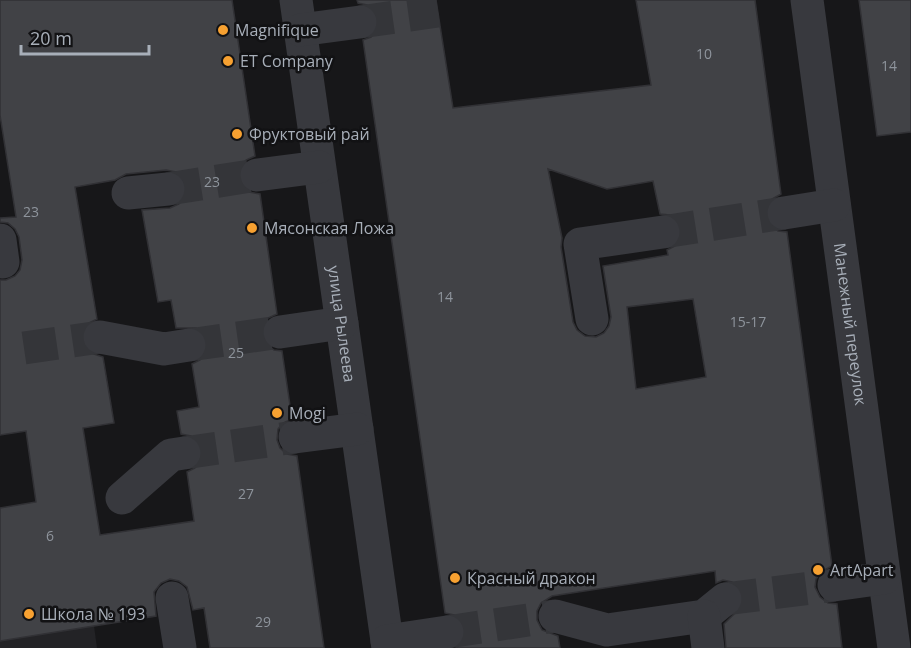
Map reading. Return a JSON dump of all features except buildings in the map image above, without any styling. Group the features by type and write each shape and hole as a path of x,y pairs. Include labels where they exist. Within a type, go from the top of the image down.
{"street":[{"name":"Манежный переулок","path":"807,0 894,648"},
{"path":"298,15 360,22"},
{"name":"улица Рылеева","path":"298,15 387,644"},
{"path":"257,176 319,167"},
{"path":"128,194 168,189"},
{"path":"784,213 834,205"},
{"path":"592,319 580,244 663,232"},
{"path":"280,332 342,323"},
{"path":"100,337 164,349 189,345"},
{"path":"295,437 357,429"},
{"path":"122,498 171,455 184,453"},
{"path":"834,585 884,578"},
{"path":"172,598 180,648"},
{"path":"555,616 607,630 714,608 708,648"},
{"path":"387,644 447,632"}],"shaded area":[{"name":"Школа № 193","path":"0,571 61,631 94,626 97,648 0,648"}],"tunnel":[{"path":"360,22 438,11"},
{"path":"168,189 257,175"},
{"path":"663,232 784,213"},
{"path":"189,345 280,332"},
{"path":"24,348 100,337"},
{"path":"184,453 295,437"},
{"path":"725,599 834,585"},
{"path":"447,632 555,616"}],"place":[{"name":"Magnifique","path":"223,30"},
{"name":"ET Company","path":"228,61"},
{"name":"Фруктовый рай","path":"237,134"},
{"name":"Мясонская Ложа","path":"252,228"},
{"name":"Mogi","path":"277,413"},
{"name":"ArtApart","path":"818,570"},
{"name":"Красный дракон","path":"455,578"},
{"name":"Школа № 193","path":"29,614"}]}
